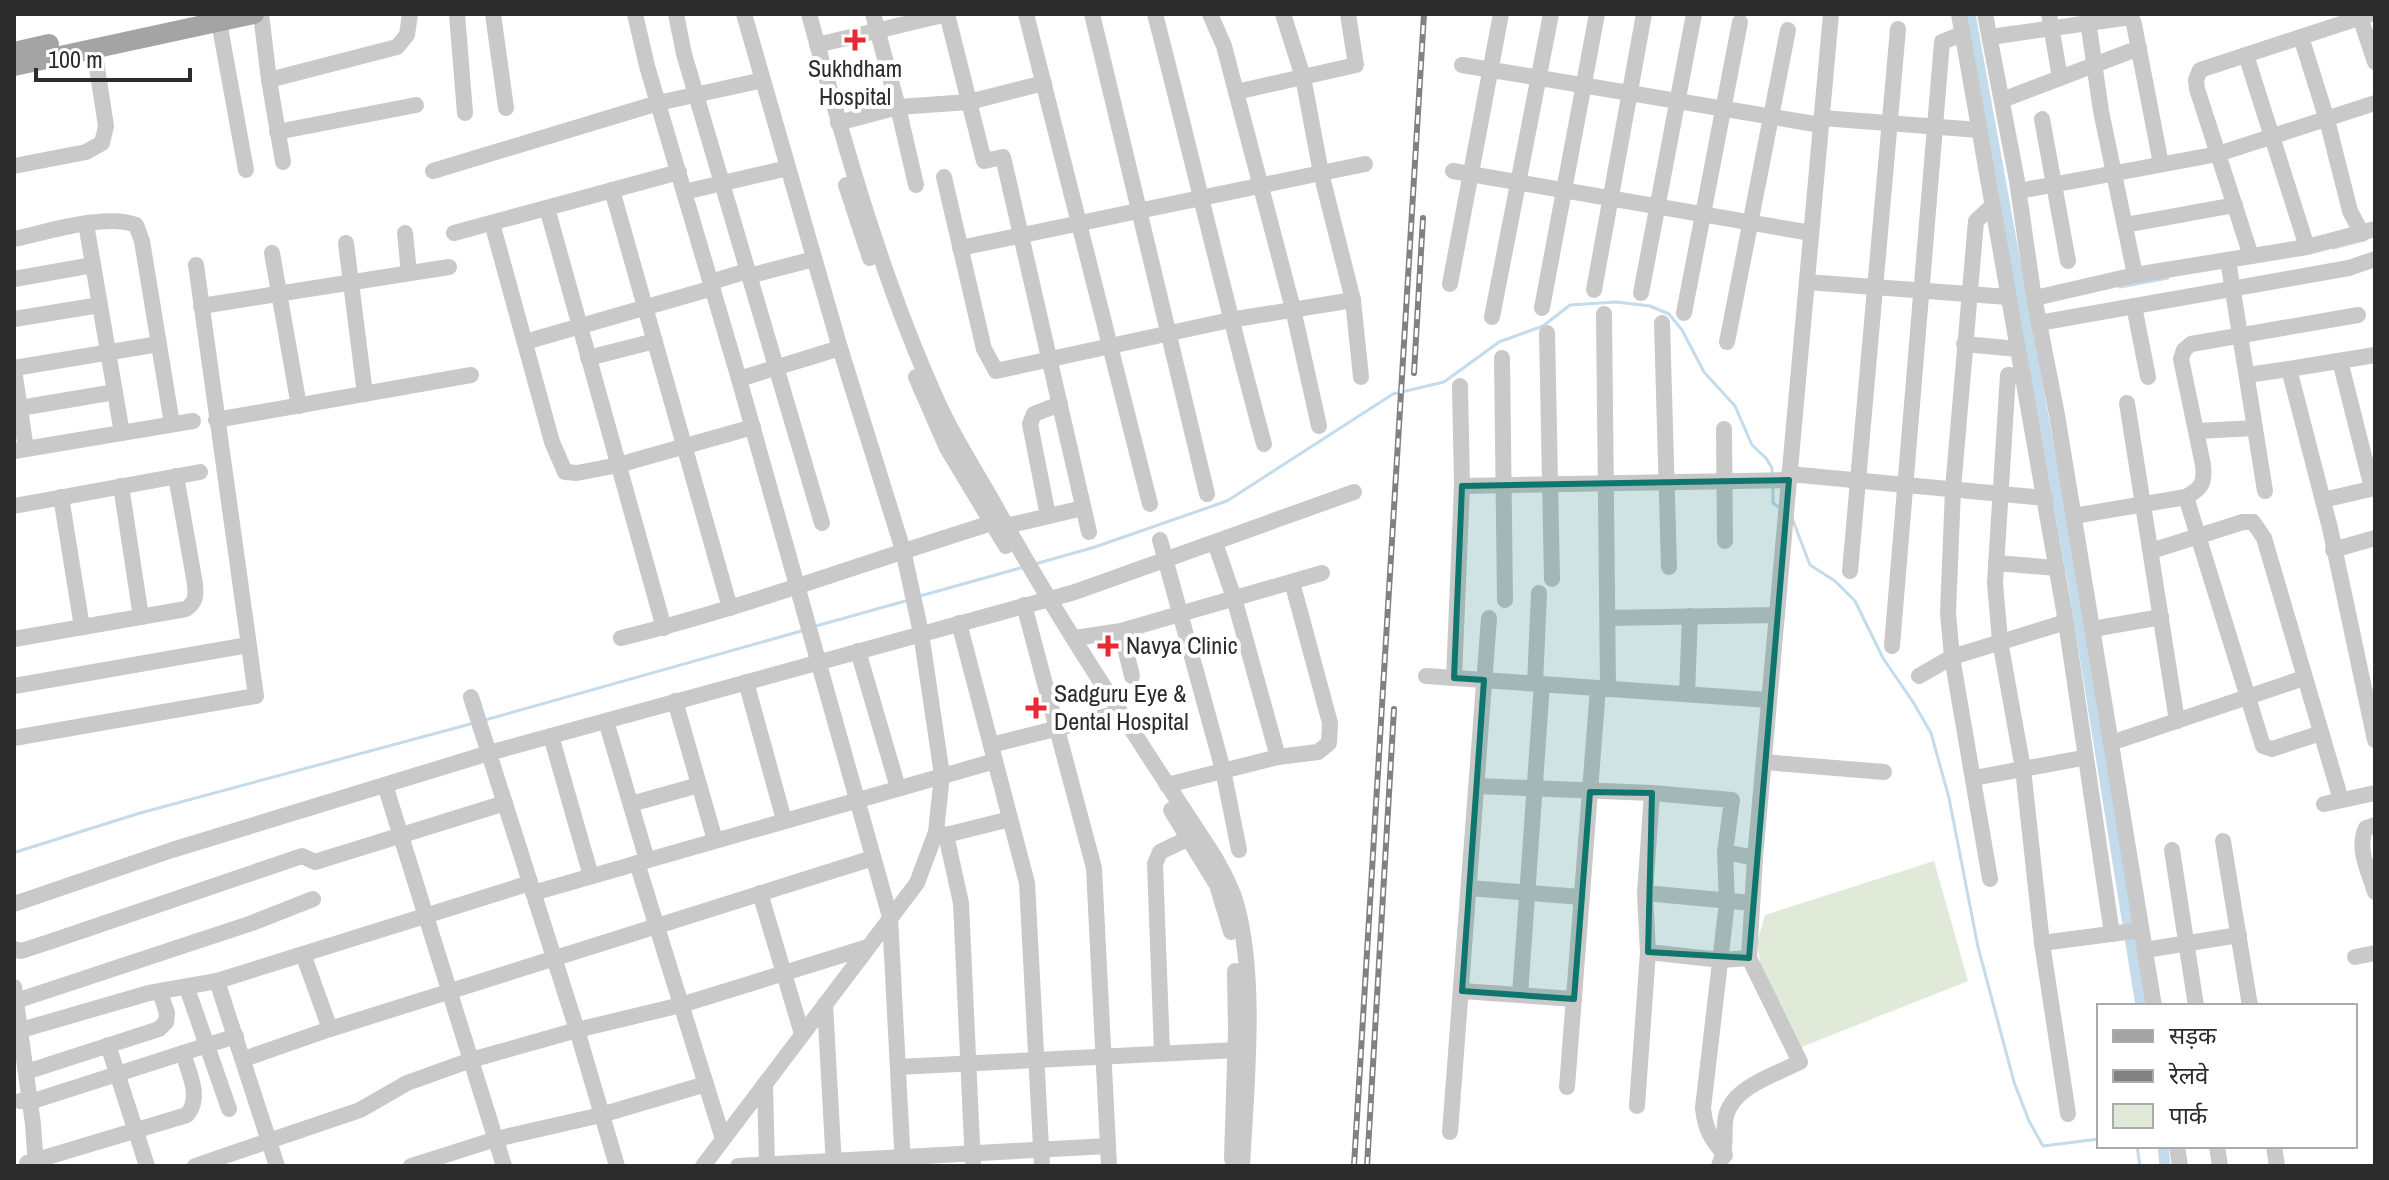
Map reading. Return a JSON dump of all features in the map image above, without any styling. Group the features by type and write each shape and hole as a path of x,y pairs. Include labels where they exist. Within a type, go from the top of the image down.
{"main road":[{"path":"14,52 193,14"},
{"path":"14,66 254,14"}],"street":[{"path":"261,14 283,162"},
{"path":"269,80 397,47 407,35 410,14"},
{"path":"457,14 465,113"},
{"path":"493,14 506,108"},
{"path":"635,14 890,917 902,1162"},
{"path":"676,14 721,183 822,523"},
{"path":"744,14 840,348 903,550 921,633 942,775 941,833 961,903 973,1160"},
{"path":"798,14 836,155 882,290 938,430 1045,599 1110,715 1217,885 1230,924 1235,965 1236,1050 1231,1166"},
{"path":"809,14 852,170 918,357 999,525"},
{"path":"873,14 916,185"},
{"path":"817,45 947,14 984,161 1003,157 1089,532"},
{"path":"1026,14 1150,504"},
{"path":"1092,14 1207,494"},
{"path":"1155,14 1230,320 1264,444"},
{"path":"1210,14 1224,46 1293,309 1319,426"},
{"path":"1283,14 1303,77 1321,173 1353,300 1361,377"},
{"path":"1236,92 1356,65 1348,14"},
{"path":"1450,284 1501,14"},
{"path":"1492,317 1551,14"},
{"path":"1542,308 1597,14"},
{"path":"1594,290 1644,14"},
{"path":"1641,293 1694,14"},
{"path":"1722,1160 1725,1120 1735,1095 1800,1062 1749,958 1785,527 1786,507 1780,479 1807,282 1831,14"},
{"path":"1959,14 2057,568 2060,623 2090,846"},
{"path":"1985,14 2019,191 2036,308 2111,743 2126,932"},
{"path":"2251,256 2196,80 2200,70 2366,16 2375,62"},
{"path":"1990,37 2050,21 2131,17 2161,164"},
{"path":"2088,18 2101,111 2135,275"},
{"path":"2050,21 2060,78"},
{"path":"219,22 246,170"},
{"path":"1684,313 1740,22"},
{"path":"1850,571 1898,29"},
{"path":"1727,342 1788,30"},
{"path":"1892,646 1942,42 1962,34"},
{"path":"2012,316 2135,275 2307,247 2368,231 2350,211 2327,120 2301,37"},
{"path":"14,166 86,152 102,143 106,126 94,48"},
{"path":"2002,100 2139,48"},
{"path":"2246,55 2307,247"},
{"path":"1462,65 1771,117 1979,130"},
{"path":"433,171 658,103 763,80"},
{"path":"838,123 898,107 969,102 1044,83"},
{"path":"2019,191 2218,154 2375,103"},
{"path":"277,132 416,105"},
{"path":"2042,119 2068,261"},
{"path":"960,248 1365,164"},
{"path":"684,192 788,168"},
{"path":"1453,171 1811,233"},
{"path":"454,233 679,172"},
{"path":"944,177 984,349 996,371 1169,332 1353,300"},
{"path":"612,190 730,608"},
{"path":"2125,225 2235,205"},
{"path":"1990,879 1952,657 1948,613 1953,489 1968,294 1976,221 1992,206"},
{"path":"547,208 664,628"},
{"path":"14,239 120,220 136,225 142,241 172,424"},
{"path":"492,223 552,442 565,472 577,473 618,465 753,427"},
{"path":"86,224 122,433"},
{"path":"405,233 409,273"},
{"path":"346,243 365,394"},
{"path":"272,253 299,406"},
{"path":"525,342 645,308 748,274 814,259"},
{"path":"2036,308 2134,306 2349,268 2375,259"},
{"path":"2228,260 2265,491"},
{"path":"14,279 93,265"},
{"path":"14,738 256,696 196,265"},
{"path":"201,306 449,267"},
{"path":"1807,282 2008,297"},
{"path":"14,319 100,305"},
{"path":"2134,306 2148,377"},
{"path":"1567,1087 1590,792 1608,618 1604,314"},
{"path":"2074,516 2186,497 2199,490 2205,480 2181,359 2184,350 2191,344 2358,315"},
{"path":"1662,323 1669,567"},
{"path":"1547,333 1552,579"},
{"path":"588,358 655,341"},
{"path":"159,344 14,369 20,450 193,421"},
{"path":"1964,344 2018,349"},
{"path":"739,379 840,348"},
{"path":"2247,375 2375,355"},
{"path":"1502,358 1505,600"},
{"path":"2323,500 2374,488 2340,361"},
{"path":"2289,369 2369,688 2375,740"},
{"path":"216,420 471,375"},
{"path":"2023,376 2008,375 1996,563 2000,641 2023,769 2042,943 2068,1114"},
{"path":"1454,678 1462,486 1460,386"},
{"path":"17,408 115,392"},
{"path":"2127,403 2177,721"},
{"path":"1048,516 1030,424 1034,414 1060,404"},
{"path":"2197,431 2255,428"},
{"path":"1724,429 1725,541"},
{"path":"14,506 200,472"},
{"path":"14,638 186,609 193,605 196,596 176,476"},
{"path":"1462,486 1780,479 1859,481 2045,498"},
{"path":"121,486 141,617"},
{"path":"14,904 172,850 385,785 487,746 551,736 1045,599 1215,543 1354,492"},
{"path":"61,497 82,627"},
{"path":"2186,497 2263,746 2272,749 2321,733"},
{"path":"621,638 797,588 903,550 999,525 1083,508"},
{"path":"2151,551 2243,522 2253,522 2259,528 2341,800"},
{"path":"2333,550 2375,538"},
{"path":"1160,540 1223,770 1239,850"},
{"path":"1215,543 1234,598 1278,757"},
{"path":"1996,563 2057,568"},
{"path":"1075,638 1121,631 1322,573"},
{"path":"1167,785 1278,757 1318,752 1329,743 1330,723 1292,582"},
{"path":"1520,995 1535,789 1539,593"},
{"path":"1045,599 1075,638 1227,879 1240,921 1247,994 1242,1166"},
{"path":"1024,605 1094,868 1109,1166"},
{"path":"1608,618 1777,615"},
{"path":"1687,694 1690,616"},
{"path":"2093,629 2161,617"},
{"path":"1450,1132 1489,618"},
{"path":"959,623 1027,883 1042,1158"},
{"path":"1919,676 1952,657 2060,623"},
{"path":"2060,623 2126,932 2145,950 2154,1004"},
{"path":"1121,631 1132,676"},
{"path":"14,686 248,645"},
{"path":"858,651 898,788"},
{"path":"1426,676 1769,700"},
{"path":"2111,743 2304,678"},
{"path":"746,682 784,820"},
{"path":"675,701 715,840"},
{"path":"473,704 617,1166"},
{"path":"16,1030 160,992 217,981 425,915 591,876 898,788 942,775 1057,729 1110,715"},
{"path":"606,721 631,804 656,926 723,1139"},
{"path":"551,736 591,876"},
{"path":"1974,778 2077,759"},
{"path":"1764,762 1884,772"},
{"path":"385,785 504,1166"},
{"path":"631,804 699,785"},
{"path":"1477,786 1652,793 1760,802"},
{"path":"1637,1106 1648,952 1645,893 1652,793"},
{"path":"2324,804 2375,793"},
{"path":"1722,1160 1704,1124 1703,1108 1727,902 1725,852 1732,800"},
{"path":"14,949 21,951 49,942 302,856 315,862 505,803"},
{"path":"941,833 1010,819"},
{"path":"2375,825 2366,828 2362,848 2375,892"},
{"path":"703,1166 917,883 941,833"},
{"path":"1162,1052 1155,864 1160,852 1189,838"},
{"path":"2223,841 2250,1004"},
{"path":"2172,850 2196,1004"},
{"path":"1725,852 1755,858"},
{"path":"244,1059 873,858"},
{"path":"1469,888 1581,897"},
{"path":"760,893 802,1034"},
{"path":"1645,893 1752,903"},
{"path":"183,1053 195,1096 194,1106 187,1115 31,1164 15,994 252,923 313,899"},
{"path":"2042,943 2126,932"},
{"path":"2145,950 2239,935"},
{"path":"195,1166 360,1110 407,1083 471,1060 681,1005 868,947"},
{"path":"1648,952 1721,960 1749,958"},
{"path":"2355,957 2375,953"},
{"path":"303,954 330,1029"},
{"path":"217,981 277,1166"},
{"path":"187,988 229,1109"},
{"path":"1462,991 1574,999"},
{"path":"20,1067 159,1029 166,1022 167,1013 160,992"},
{"path":"825,1004 834,1163"},
{"path":"25,1102 236,1036"},
{"path":"108,1045 147,1166"},
{"path":"898,1067 1236,1050"},
{"path":"411,1166 496,1139 601,1115 706,1084"},
{"path":"765,1084 767,1165"},
{"path":"738,1166 1042,1158 1108,1146"}],"highlighted area":[{"path":"1789,480 1749,958 1648,952 1652,793 1590,792 1574,999 1462,991 1484,680 1454,678 1462,486"}],"green space":[{"path":"1934,861 1968,981 1799,1048 1762,974 1757,943 1765,915"}],"waterway":[{"path":"1970,14 2074,587 2141,1004"},
{"path":"2333,248 2360,241"},
{"path":"2120,287 2168,278"},
{"path":"1035,564 1095,547 1227,501 1393,394 1444,382 1499,342 1543,326 1570,305 1616,302 1650,306 1669,314 1682,330 1704,372 1735,406 1752,445 1766,458 1772,475"},
{"path":"1773,487 1773,503 1780,508"},
{"path":"1792,518 1810,565 1835,581 1855,601 1883,658 1931,733 1949,798 1978,947 2014,1082 2029,1121 2043,1146 2097,1139"},
{"path":"920,596 1024,567"},
{"path":"816,626 909,600"},
{"path":"485,720 805,630"},
{"path":"16,852 140,813 474,723"},
{"path":"2137,1148 2140,1166"},
{"path":"2163,1148 2165,1166"}],"railway":[{"path":"1354,1166 1424,14"},
{"path":"1414,373 1423,218"},
{"path":"1367,1166 1394,709"}],"place":[{"name":"Sukhdham Hospital","path":"855,40"},
{"name":"Navya Clinic","path":"1108,646"},
{"name":"Sadguru Eye & Dental Hospital","path":"1036,708"}]}
